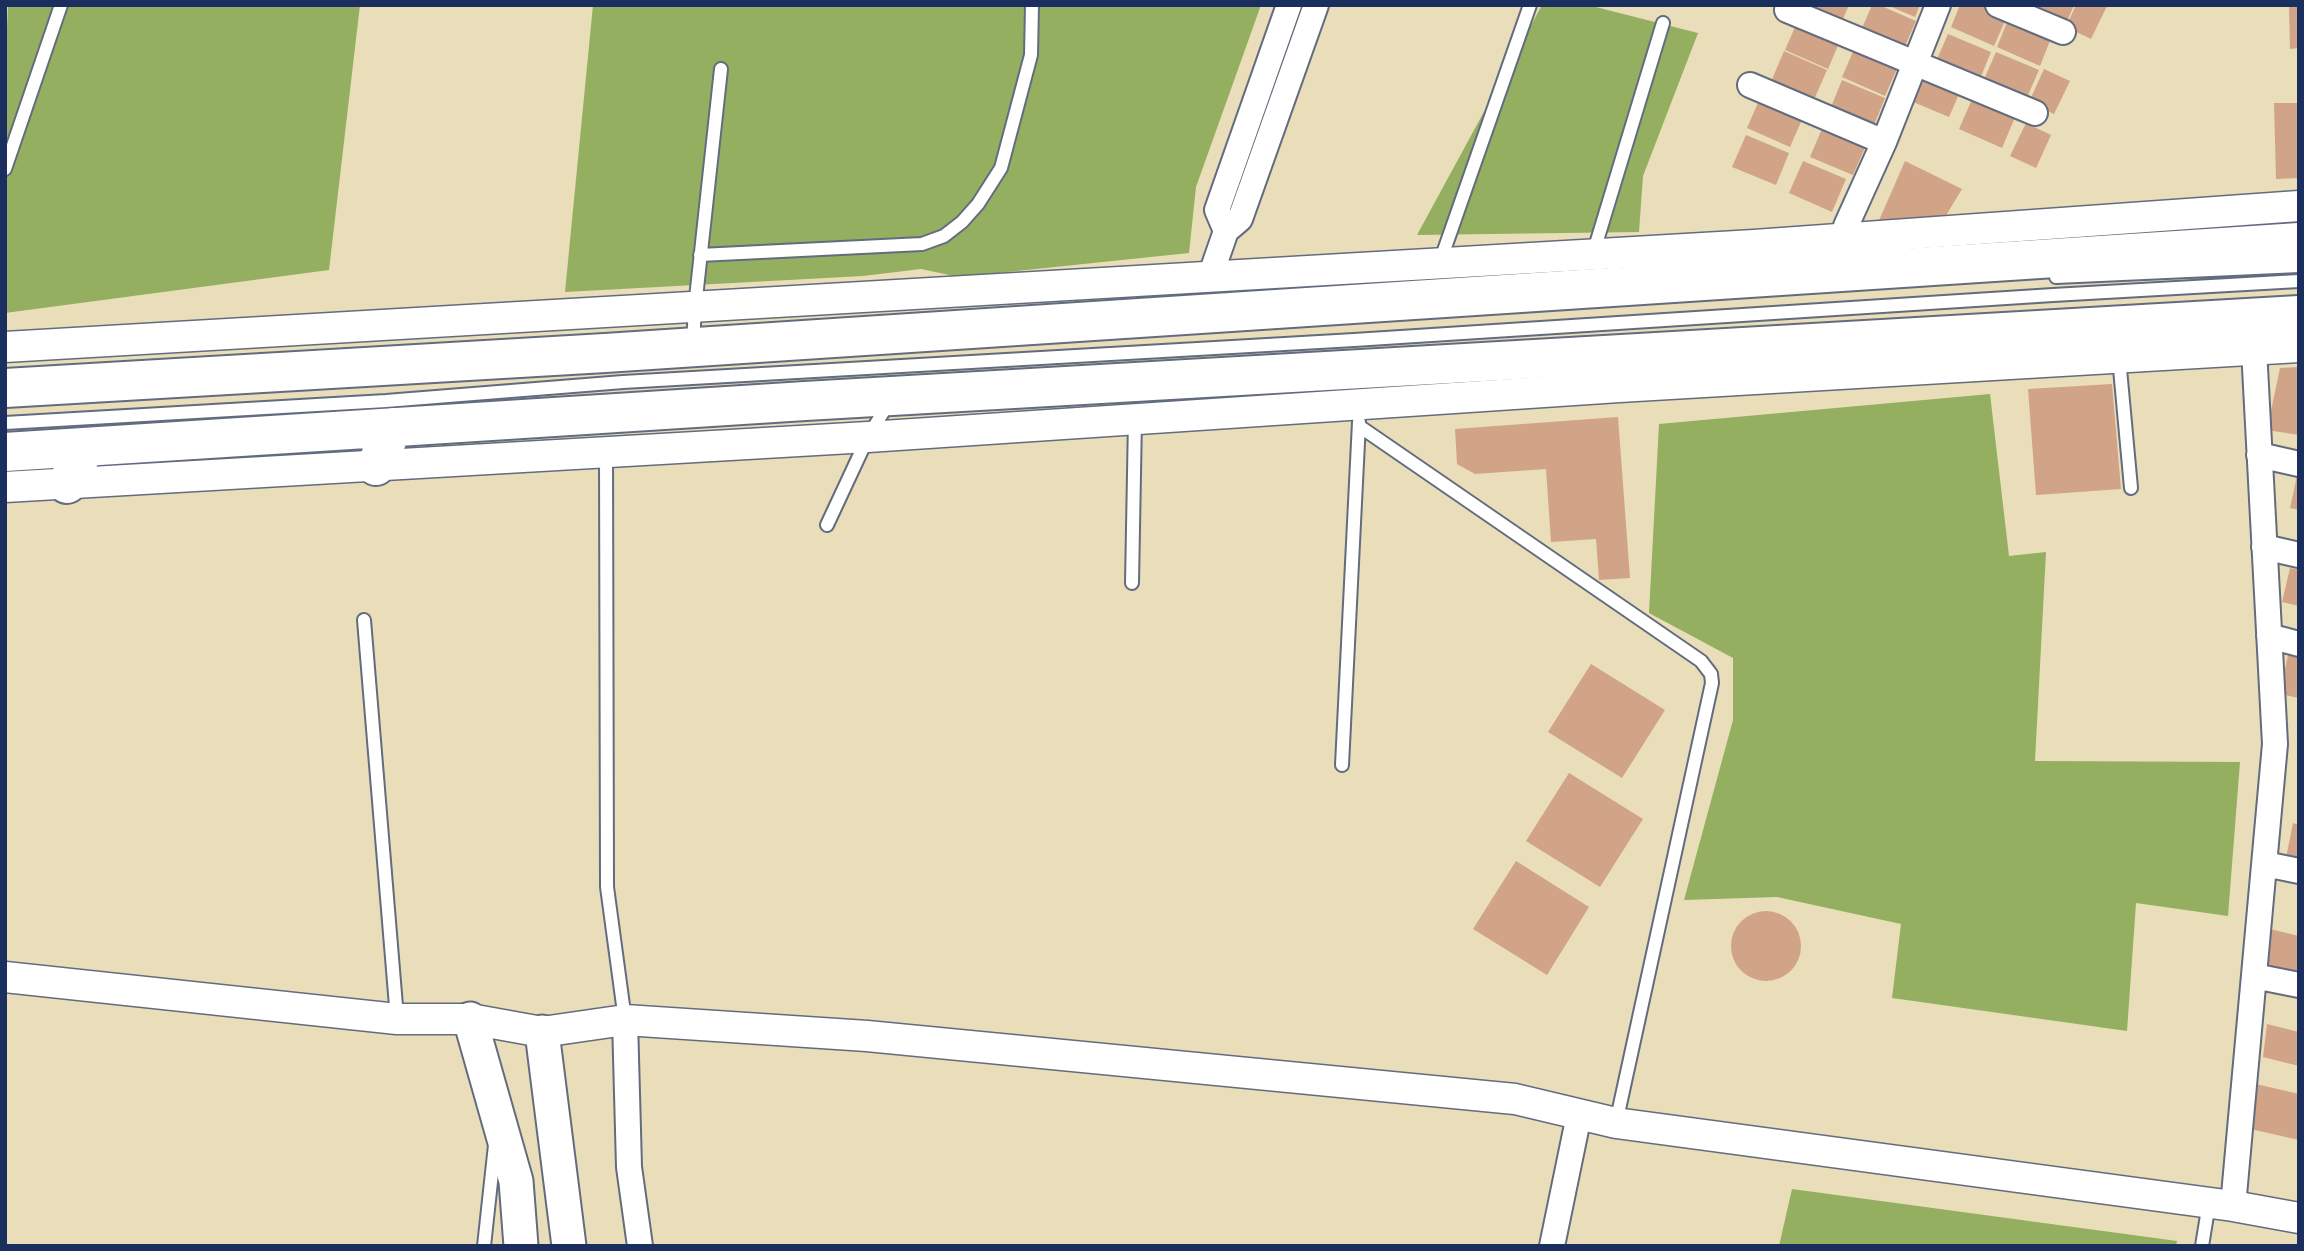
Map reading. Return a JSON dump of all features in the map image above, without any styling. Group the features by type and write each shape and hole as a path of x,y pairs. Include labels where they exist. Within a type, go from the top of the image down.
{"main road":[{"path":"5,388 692,348 1434,281 1846,255 2299,242"},
{"path":"5,452 892,398 1359,395 2253,334 2299,315"},
{"path":"376,466 393,427"},
{"path":"67,484 85,447"},
{"path":"470,1019 516,1181 521,1246"},
{"path":"542,1032 569,1246"}],"street":[{"path":"1226,231 1217,210 1289,5"},
{"path":"1210,276 1226,231 1240,219 1316,5"},
{"path":"1938,5 1884,142 1850,217 1846,255 2299,206"},
{"path":"1998,5 2063,32"},
{"path":"1787,10 2035,113"},
{"path":"1750,85 1884,142"},
{"path":"5,347 1210,276 1434,281"},
{"path":"5,487 868,437 1135,418 1359,395 2119,358 2253,334 2299,347"},
{"path":"2221,1204 2254,976 2264,864 2287,747 2269,636 2253,334"},
{"path":"2259,456 2299,464"},
{"path":"2264,547 2299,555"},
{"path":"2269,636 2299,643"},
{"path":"2264,864 2299,871"},
{"path":"2254,976 2299,985"},
{"path":"5,977 397,1019 470,1019 542,1032 625,1020 867,1035 1515,1099 1616,1124 2221,1204 2299,1218"},
{"path":"625,1020 629,1167 640,1246"},
{"path":"1552,1246 1579,1115"},
{"path":"2221,1204 2299,1204"}],"lane":[{"path":"5,169 61,5"},
{"path":"700,255 922,244 944,236 962,222 978,204 1001,168 1031,55 1032,5"},
{"path":"1434,281 1530,5"},
{"path":"1588,272 1663,23"},
{"path":"692,348 721,69"},
{"path":"2042,278 2299,267"},
{"path":"5,423 386,401 623,382 2299,282"},
{"path":"1089,335 1103,333"},
{"path":"2119,358 2131,488"},
{"path":"1342,765 1359,395"},
{"path":"1359,395 1700,661 1711,674 1712,683 1616,1124"},
{"path":"827,525 868,437 892,398"},
{"path":"1132,583 1135,418"},
{"path":"606,453 607,887 625,1020"},
{"path":"365,620 397,1019"},
{"path":"484,1246 499,1118"},
{"path":"2202,1246 2221,1204"}],"green space":[{"path":"8,5 360,5 329,270 5,313 5,75"},
{"path":"593,5 1261,5 1196,187 1189,253 959,277 921,269 863,276 565,292"},
{"path":"1542,5 1588,5 1698,33 1643,176 1639,232 1417,235"},
{"path":"1990,394 2009,556 2046,552 2035,761 2240,762 2228,916 2136,903 2127,1031 1892,998 1901,924 1777,897 1684,900 1733,720 1733,658 1649,613 1659,424"},
{"path":"1792,1189 2177,1241 2176,1246 1779,1246"}],"building":[{"path":"1798,5 1849,5 1839,28"},
{"path":"1872,5 1879,5 1916,21 1902,53 1859,35"},
{"path":"1887,5 1920,5 1915,17"},
{"path":"1960,5 1988,5 2008,14 1994,46 1951,27"},
{"path":"2018,5 2074,5 2065,26"},
{"path":"2076,5 2107,6 2091,39 2066,27"},
{"path":"2289,5 2299,5 2299,48 2290,49"},
{"path":"2010,15 2053,33 2040,66 1997,47"},
{"path":"1799,18 1842,36 1828,69 1785,50"},
{"path":"1948,34 1991,52 1978,84 1934,66"},
{"path":"1856,45 1899,64 1885,96 1842,77"},
{"path":"1784,51 1827,70 1813,102 1770,84"},
{"path":"1996,52 2039,70 2025,102 1982,84"},
{"path":"1920,67 1963,85 1949,117 1906,99"},
{"path":"2044,69 2070,81 2054,114 2029,102"},
{"path":"1842,80 1885,98 1872,130 1829,112"},
{"path":"1761,96 1804,115 1790,147 1747,128"},
{"path":"1973,97 2016,115 2002,148 1959,129"},
{"path":"2274,103 2299,103 2299,178 2276,179"},
{"path":"2026,123 2051,135 2036,168 2010,156"},
{"path":"1824,124 1867,143 1853,175 1810,157"},
{"path":"1746,135 1789,153 1776,185 1732,167"},
{"path":"1803,161 1846,179 1832,212 1789,193"},
{"path":"1905,161 1962,189 1942,222 1877,225"},
{"path":"2299,367 2299,435 2267,430 2280,368"},
{"path":"2112,384 2121,489 2036,495 2028,389"},
{"path":"1618,417 1630,578 1599,580 1596,539 1551,542 1546,469 1475,474 1457,464 1455,429"},
{"path":"2299,471 2299,510 2290,508"},
{"path":"2290,568 2299,570 2299,606 2282,602"},
{"path":"2289,650 2299,652 2299,698 2280,694"},
{"path":"1591,664 1665,710 1622,778 1548,732"},
{"path":"1569,773 1643,819 1600,887 1526,841"},
{"path":"2293,823 2299,825 2299,861 2286,858"},
{"path":"1516,861 1589,907 1547,975 1473,929"},
{"path":"1759,911 1773,911 1786,917 1795,926 1801,946 1799,959 1791,971 1773,981 1759,981 1746,975 1737,966 1731,953 1731,939 1737,926 1746,917"},
{"path":"2270,929 2299,936 2299,982 2260,974"},
{"path":"2267,1024 2299,1032 2299,1066 2263,1057"},
{"path":"2256,1084 2299,1094 2299,1140 2246,1128"}]}
